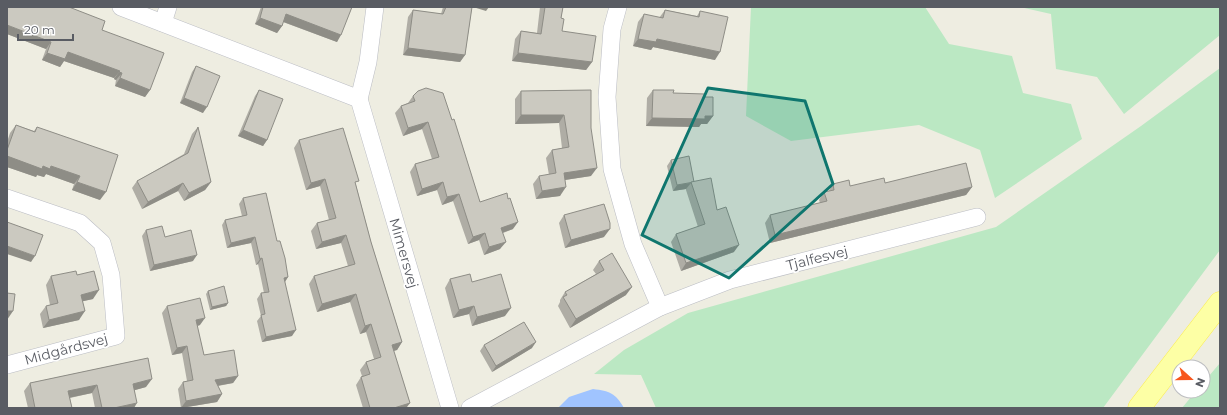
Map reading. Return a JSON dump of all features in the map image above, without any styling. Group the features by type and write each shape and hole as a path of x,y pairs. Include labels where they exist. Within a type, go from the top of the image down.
{"main road":[{"path":"1139,408 1220,303"}],"street":[{"path":"121,7 359,99 368,62 375,7"},
{"path":"162,23 168,7"},
{"path":"618,7 612,29 608,97 612,169 633,244 660,307"},
{"name":"Mimersvej","path":"359,99 450,408"},
{"name":"Midgårdsvej","path":"7,198 80,223 102,243 112,275 116,336 7,365"},
{"name":"Tjalfesvej","path":"470,408 660,307 730,280 977,217"}],"highlighted area":[{"path":"708,88 805,101 833,184 729,278 642,235"}],"green space":[{"path":"751,7 925,7 949,44 1012,56 1023,93 1071,104 1082,139 995,198 980,150 919,125 791,141 746,116"},
{"path":"1020,7 1220,7 1220,35 1124,114 1097,77 1056,69 1051,14"},
{"path":"1220,68 1220,250 1103,408 656,408 641,375 594,374 624,350 688,313 996,227 1141,126"},
{"path":"1220,363 1220,408 1182,408 1189,399 1211,399 1211,374"}],"water":[{"path":"593,389 612,394 618,399 624,408 558,408 569,397"}],"building":[{"path":"7,7 69,7 105,21 102,30 164,53 150,90 120,78 122,73 119,72 120,71 68,52 65,59 47,53 51,42 7,25"},
{"path":"263,7 352,7 341,35 286,14 282,26 260,18"},
{"path":"446,7 472,7 465,55 408,48 413,10 443,14"},
{"path":"545,7 563,7 561,18 564,19 562,31 596,36 592,62 518,53 521,31 541,34"},
{"path":"665,10 699,17 700,11 728,17 720,52 657,39 656,42 638,39 644,14 663,18"},
{"path":"196,66 220,76 207,107 184,98"},
{"path":"426,88 443,93 452,120 454,119 480,202 507,193 508,199 510,198 518,222 501,228 506,242 489,247 485,233 473,237 459,194 447,197 443,182 422,189 415,164 439,157 428,122 408,128 401,106 415,101 413,96 418,91"},
{"path":"259,90 283,99 267,140 243,130"},
{"path":"591,90 591,128 597,168 564,173 566,187 542,191 539,176 556,173 552,150 569,147 564,115 521,115 521,91"},
{"path":"653,90 674,90 673,93 705,94 705,97 713,97 713,116 705,116 705,119 652,118"},
{"path":"16,125 35,132 37,127 118,155 106,192 77,182 80,176 51,166 50,169 43,166 42,169 7,156 7,150"},
{"path":"198,127 211,182 189,193 183,183 148,202 137,181 188,153"},
{"path":"343,128 359,181 355,182 371,242 402,342 392,345 410,403 394,408 370,408 361,377 370,374 366,362 381,357 371,324 365,326 356,294 322,304 314,276 355,264 346,235 322,242 317,223 336,218 325,179 311,183 299,140"},
{"path":"689,156 694,182 677,185 671,160"},
{"path":"966,163 972,187 775,235 770,215 827,201 824,192 834,190 833,184 849,180 850,186 884,178 885,183"},
{"path":"711,178 717,210 726,207 739,245 686,263 676,234 705,224 691,182"},
{"path":"266,193 277,241 280,241 285,258 288,277 284,278 296,330 266,337 261,315 265,314 261,293 269,292 262,258 260,259 255,237 231,243 225,220 247,215 243,198"},
{"path":"604,204 610,223 610,229 571,240 564,215"},
{"path":"7,222 43,235 35,256 7,246"},
{"path":"162,226 165,237 191,230 197,255 154,265 146,230"},
{"path":"612,253 632,287 576,319 563,297 567,295 565,292 604,270 599,261"},
{"path":"76,271 77,275 94,271 99,290 81,295 85,311 49,320 46,306 58,303 51,276"},
{"path":"470,274 472,282 501,274 511,308 477,317 474,306 459,310 450,279"},
{"path":"224,286 228,303 212,307 208,291"},
{"path":"7,293 15,294 13,311 7,311"},
{"path":"200,298 205,318 196,320 204,355 234,350 238,376 215,380 222,394 186,401 183,382 193,380 187,346 177,348 167,306"},
{"path":"524,322 536,342 496,366 484,345"},
{"path":"148,358 152,379 133,384 137,403 114,408 102,408 97,385 68,391 72,408 35,408 30,383"}]}
